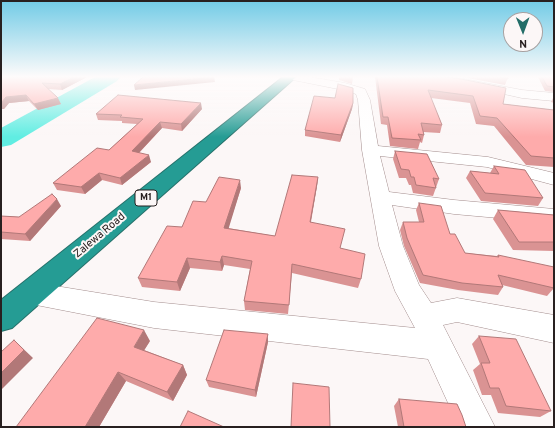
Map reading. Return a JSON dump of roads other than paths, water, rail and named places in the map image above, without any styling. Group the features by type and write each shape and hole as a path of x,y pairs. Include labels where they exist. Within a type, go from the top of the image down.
{"highway":[{"name":"Zalewa Road","path":"1,318 267,97"}],"street":[{"path":"363,97 370,150 392,246 408,291 424,317 477,427"},
{"path":"370,150 488,162 554,179"},
{"path":"381,196 454,207 554,216"},
{"path":"31,294 154,315 437,345"},
{"path":"424,317 457,310 554,329"}],"waterway":[{"path":"1,139 75,97"}]}
